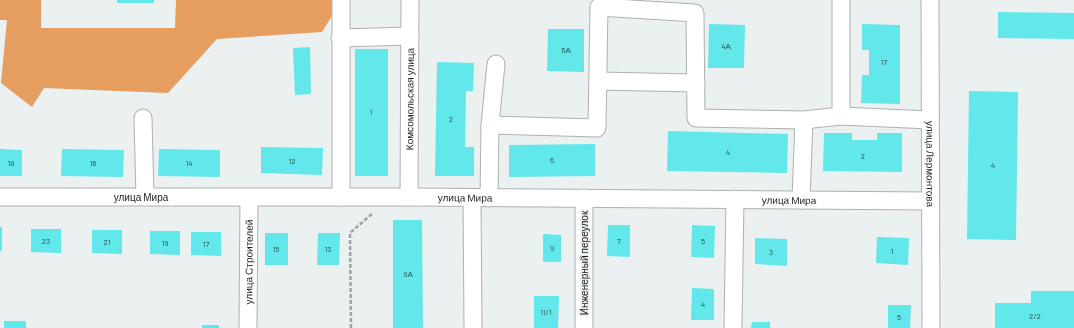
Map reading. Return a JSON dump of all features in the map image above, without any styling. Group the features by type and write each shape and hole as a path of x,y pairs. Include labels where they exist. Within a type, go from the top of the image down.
{"street":[{"path":"341,0 341,197"},
{"name":"Комсомольская улица","path":"409,197 410,0"},
{"path":"841,0 841,116"},
{"name":"улица Лермонтова","path":"930,0 931,328"},
{"path":"490,125 597,128 599,7 695,13 696,118 804,120 841,116 930,120"},
{"path":"340,38 410,36"},
{"path":"489,198 490,125 496,64"},
{"path":"598,81 696,83"},
{"path":"143,118 145,197"},
{"path":"801,200 804,120"},
{"name":"улица Мира","path":"0,197 409,197 930,201"},
{"name":"улица Строителей","path":"248,328 249,197"},
{"path":"472,198 473,328"},
{"name":"Инженерный переулок","path":"584,198 584,328"},
{"path":"733,328 735,199"}],"path":[{"path":"351,328 350,233 373,214 372,197"}],"shaded area":[{"path":"0,0 41,0 41,28 175,28 176,0 338,0 338,6 322,32 217,39 168,93 44,88 32,107 1,83 7,20 0,20"}],"building":[{"path":"117,0 154,0 154,3 117,3"},
{"path":"998,12 1074,13 1074,39 998,38"},
{"path":"709,24 745,25 744,68 708,68"},
{"path":"862,24 900,25 900,104 861,103 862,75 869,75 869,50 862,50"},
{"path":"548,29 584,29 584,72 547,71"},
{"path":"310,47 311,94 295,95 293,48"},
{"path":"355,49 388,49 388,176 355,176"},
{"path":"437,62 474,63 473,91 466,91 465,147 474,147 474,176 435,176"},
{"path":"969,91 1018,92 1016,240 967,239"},
{"path":"668,131 788,134 787,173 667,171"},
{"path":"824,133 852,133 852,140 877,140 877,133 902,133 902,172 823,171"},
{"path":"595,144 595,176 509,177 509,145"},
{"path":"261,147 323,148 322,175 261,173"},
{"path":"0,149 22,150 22,176 0,176"},
{"path":"62,149 124,150 123,177 61,176"},
{"path":"159,149 220,150 220,177 158,176"},
{"path":"393,220 422,220 423,328 393,328"},
{"path":"608,225 630,225 630,257 607,256"},
{"path":"692,225 715,226 714,258 691,257"},
{"path":"0,227 2,227 2,251 0,251"},
{"path":"31,229 61,229 61,253 31,252"},
{"path":"92,230 122,230 122,254 92,253"},
{"path":"150,231 180,231 180,255 150,254"},
{"path":"191,232 221,232 221,256 191,255"},
{"path":"265,233 288,233 288,265 265,265"},
{"path":"318,233 340,233 339,265 317,265"},
{"path":"543,234 561,235 561,262 543,262"},
{"path":"877,237 909,238 908,265 876,263"},
{"path":"755,238 787,239 787,266 755,264"},
{"path":"692,288 714,289 714,320 691,320"},
{"path":"1031,291 1074,291 1074,328 995,328 995,303 1031,303"},
{"path":"534,296 559,296 558,328 534,328"},
{"path":"888,305 911,305 910,328 888,328"},
{"path":"4,321 26,321 26,328 4,328"},
{"path":"752,322 770,322 770,328 751,328"},
{"path":"202,325 219,325 219,328 202,328"}]}
